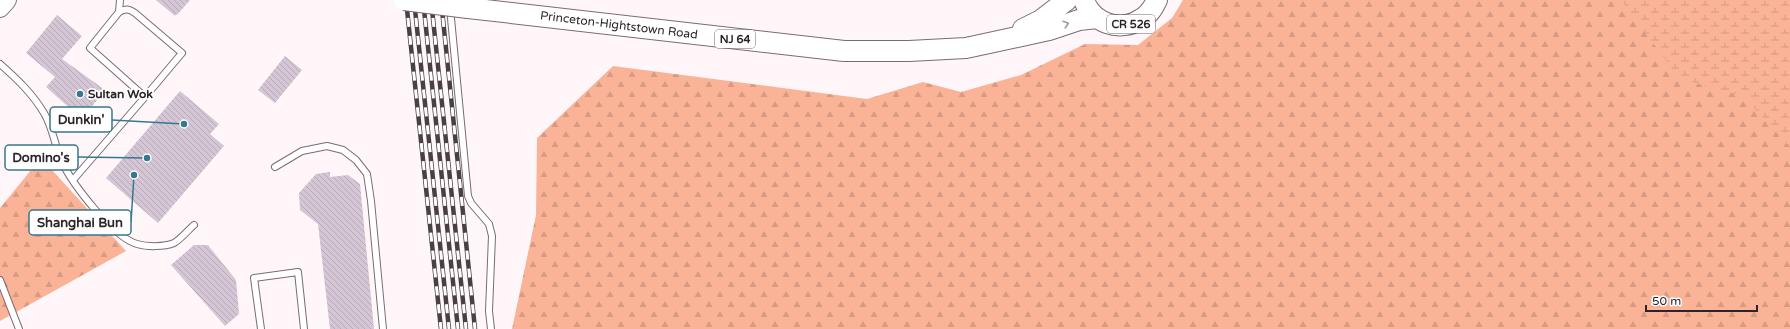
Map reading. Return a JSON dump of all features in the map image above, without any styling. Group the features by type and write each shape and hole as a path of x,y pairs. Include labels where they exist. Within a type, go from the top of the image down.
{"main road":[{"name":"Princeton-Hightstown Road","path":"404,0 844,51 909,52 966,48 1049,30 1079,20 1097,18"},
{"name":"Princeton-Hightstown Road","path":"1001,40 1041,20 1067,0"},
{"path":"1084,0 1091,14 1097,18"},
{"name":"CR 526","path":"1097,18 1106,23 1118,26 1130,24 1141,19 1151,11 1157,0"}],"street":[{"path":"0,8 7,0"}],"lane":[{"path":"120,0 120,12"},
{"path":"449,0 468,196 473,206 486,219 492,236 489,311 491,329"},
{"path":"73,180 146,97 182,53 130,9 124,9 90,48 146,97"},
{"path":"0,64 24,85 45,115 62,163 94,208 117,233 137,244 154,246 174,243 194,225"},
{"path":"275,167 302,151 327,146 343,150 356,160 367,174 371,201 383,329"},
{"path":"261,329 254,278 298,272 304,329"},
{"path":"0,280 19,329"}],"green space":[{"path":"1183,0 1790,0 1790,329 512,329 536,215 537,138 613,66 867,99 923,82 961,92 1021,75 1085,44 1138,45 1172,18"},
{"path":"1621,0 1790,0 1790,147 1743,96 1680,79"},
{"path":"41,158 126,251 0,321 0,208"}],"building":[{"path":"156,0 190,0 175,16"},
{"path":"57,15 82,36 62,59 105,90 82,119 46,87 55,77 26,53"},
{"path":"285,56 302,70 275,103 258,90"},
{"path":"180,91 219,124 210,134 224,146 158,223 106,178"},
{"path":"330,172 330,177 348,175 360,184 374,329 330,329 318,224 300,210 299,193 316,174"},
{"path":"194,245 208,245 236,280 239,314 225,326 171,265"}],"railway":[{"path":"406,0 441,329"},
{"path":"414,0 449,329"},
{"path":"423,0 458,329"},
{"path":"431,0 466,329"},
{"path":"441,0 475,329"}],"place":[{"name":"Sultan Wok","path":"80,94"},
{"name":"Dunkin'","path":"184,124"},
{"name":"Domino's","path":"147,158"},
{"name":"Shanghai Bun","path":"134,175"}]}
